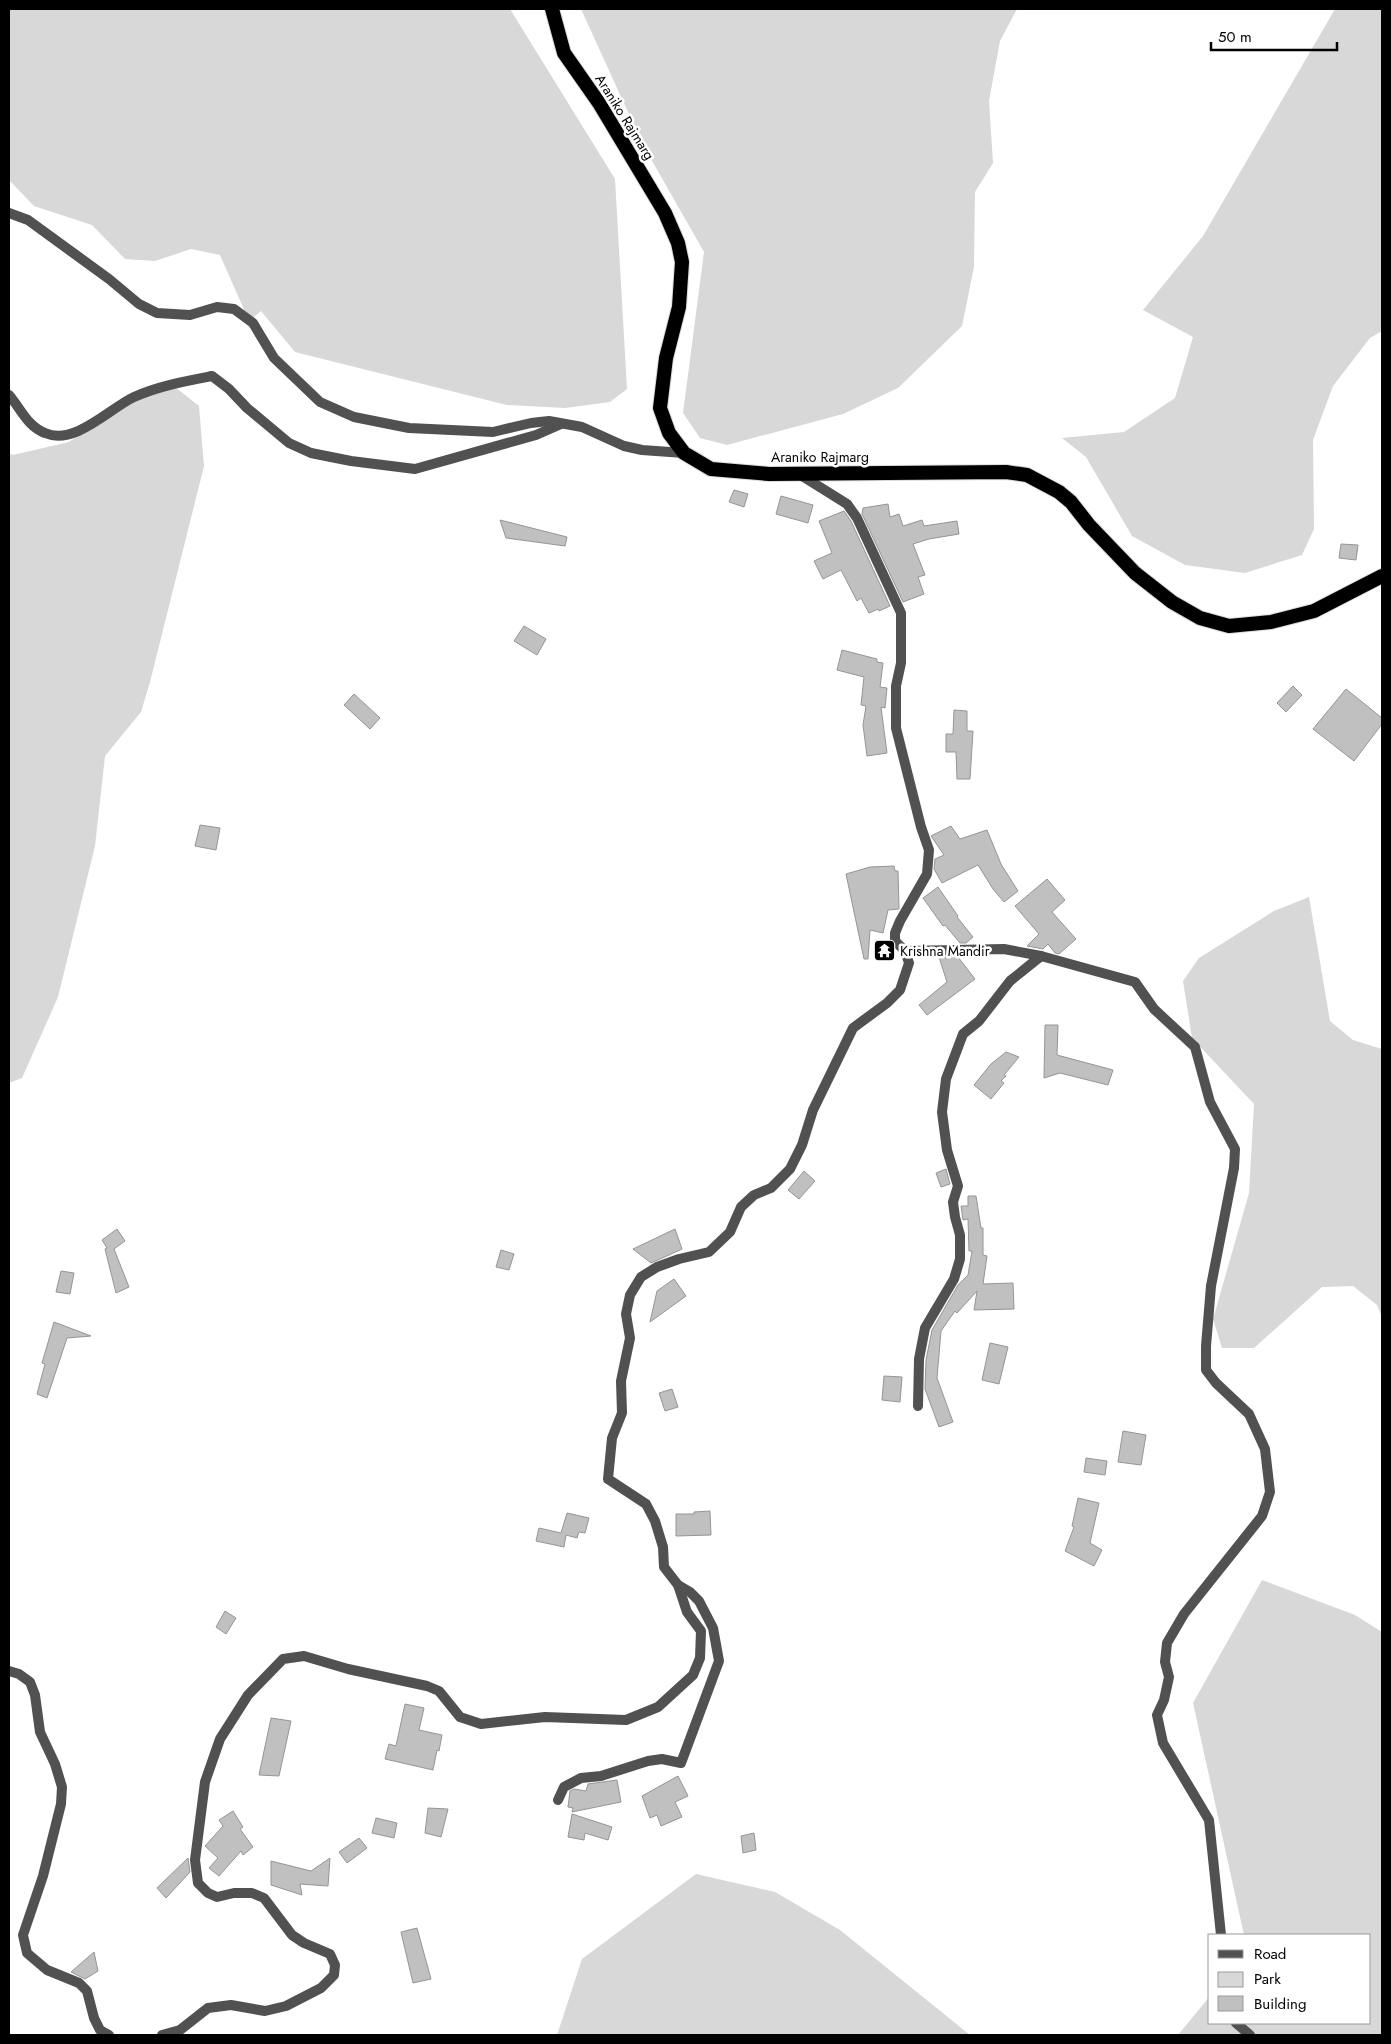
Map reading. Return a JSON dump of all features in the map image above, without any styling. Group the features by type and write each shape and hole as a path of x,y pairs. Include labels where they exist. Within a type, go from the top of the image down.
{"highway":[{"name":"Araniko Rajmarg","path":"552,9 564,53 599,103 665,213 678,243 682,262 679,307 666,358 660,408 669,433 684,453 711,469 769,474 1006,472 1028,476 1042,482 1071,502 1089,525 1135,573 1172,602 1200,618 1229,626 1271,622 1314,611 1382,576"}],"street":[{"path":"9,213 28,220 109,279 139,304 157,313 190,314 217,307 234,309 253,323 274,358 320,402 354,417 409,428 493,432 531,423 549,421 582,427 624,446 642,450 684,453"},
{"path":"9,395 29,424 47,434 63,434 88,427 134,397 182,382 212,376 289,443 311,452 351,461 415,469 527,438 562,423"},
{"path":"162,2035 180,2030 208,2008 231,2005 265,2011 286,2006 320,1988 334,1975 335,1965 330,1954 304,1943 292,1935 264,1898 252,1893 234,1893 217,1897 208,1893 198,1883 196,1860 205,1782 220,1739 248,1695 282,1659 304,1656 348,1669 427,1686 439,1691 460,1717 482,1724 545,1717 626,1720 658,1708 693,1675 700,1658 701,1631 688,1612 678,1585 664,1567 663,1547 655,1521 646,1504 608,1479 612,1438 622,1413 621,1381 630,1338 626,1314 630,1295 641,1276 657,1267 679,1259 710,1252 730,1232 741,1207 754,1195 771,1188 790,1169 802,1145 813,1110 853,1028 887,1003 900,990 909,963 905,950 895,941 895,933 918,886 927,874 929,850 921,828 896,728 896,686 901,664 901,613 858,518 848,504 799,473"},
{"path":"905,950 1004,949 1042,956 1135,982 1154,1009 1195,1047 1210,1102 1234,1148 1234,1168 1211,1286 1206,1370 1249,1414 1265,1449 1270,1492 1262,1516 1184,1614 1167,1643 1165,1662 1169,1677 1164,1700 1157,1715 1163,1744 1209,1820 1221,1934"},
{"path":"918,1406 919,1359 924,1328 954,1279 960,1259 960,1235 953,1202 958,1186 947,1150 942,1112 946,1079 963,1034 979,1021 1010,981 1042,956"},
{"path":"558,1800 564,1787 581,1778 602,1776 648,1761 662,1759 681,1763 719,1661 713,1628 700,1601 678,1585"},
{"path":"9,1671 19,1674 30,1682 35,1695 40,1732 55,1764 62,1787 61,1804 43,1876 23,1935 27,1952 47,1970 79,1982 87,1991 94,2018 100,2030 109,2035"},
{"path":"1237,2024 1250,2035"}],"green space":[{"path":"9,9 510,9 615,179 627,389 610,402 565,408 507,405 295,352 261,311 249,321 220,255 191,249 155,261 125,259 92,225 34,206 9,180"},
{"path":"581,9 1017,9 1000,41 989,101 993,163 975,192 974,267 962,326 898,388 843,414 727,445 700,438 683,413 704,252 643,145"},
{"path":"1335,9 1382,9 1382,331 1370,338 1333,386 1313,440 1314,529 1302,555 1245,573 1185,565 1132,536 1086,457 1062,438 1124,432 1175,398 1193,337 1143,310 1203,236"},
{"path":"175,387 199,406 204,466 141,712 105,756 95,846 58,997 22,1078 9,1083 9,453 13,455 69,442 144,392"},
{"path":"1309,897 1330,1021 1353,1040 1382,1049 1382,1317 1377,1305 1353,1286 1322,1287 1254,1348 1222,1348 1213,1319 1249,1193 1254,1104 1192,1038 1183,981 1199,958 1274,911"},
{"path":"1262,1580 1355,1615 1382,1632 1382,2035 1178,2035 1208,1998 1208,2024 1371,2024 1371,1934 1244,1934 1193,1703"},
{"path":"696,1874 775,1892 840,1930 970,2035 557,2035 582,1959"}],"building":[{"path":"734,490 748,494 744,507 729,502"},
{"path":"781,496 813,505 808,523 776,514"},
{"path":"888,504 890,517 899,514 903,526 922,520 924,526 957,521 959,534 913,544 925,575 918,577 924,594 903,602 862,514 863,508"},
{"path":"844,511 851,521 890,606 879,611 878,609 869,613 861,598 857,601 841,570 823,579 814,561 832,553 819,521"},
{"path":"500,520 567,537 565,546 506,538"},
{"path":"1341,544 1358,545 1356,560 1339,558"},
{"path":"524,626 546,639 537,655 514,641"},
{"path":"842,650 877,659 877,662 883,663 880,687 887,688 885,708 881,707 887,753 867,756 863,725 866,706 861,705 864,677 837,670"},
{"path":"1293,686 1302,695 1286,712 1277,703"},
{"path":"1346,689 1382,718 1382,724 1354,761 1313,729"},
{"path":"354,694 380,718 370,729 344,705"},
{"path":"954,710 967,711 967,731 973,731 970,779 957,779 956,752 946,752 946,734 953,734"},
{"path":"200,825 220,828 216,850 195,846"},
{"path":"951,826 960,839 987,830 1001,864 1018,891 1004,902 993,889 978,865 942,883 934,869 935,859 944,855 931,836"},
{"path":"894,866 895,871 898,871 899,909 888,910 883,933 870,930 868,959 864,959 846,874 870,867"},
{"path":"1047,879 1065,900 1052,912 1076,939 1059,954 1055,953 1048,944 1043,949 1027,946 1039,934 1015,906"},
{"path":"938,887 957,917 973,937 966,943 960,943 945,925 943,926 923,898"},
{"path":"939,957 958,957 975,979 927,1015 919,1005 947,982"},
{"path":"1045,1025 1058,1025 1057,1055 1113,1070 1108,1085 1060,1073 1044,1078"},
{"path":"1006,1052 1019,1057 1004,1075 1006,1076 1001,1081 1004,1083 991,1099 974,1085 991,1064"},
{"path":"946,1169 950,1184 941,1187 936,1173"},
{"path":"804,1171 815,1181 799,1199 788,1190"},
{"path":"968,1196 976,1196 981,1228 983,1228 983,1255 987,1256 983,1284 1013,1283 1014,1309 974,1310 977,1291 957,1313 955,1311 941,1331 937,1378 953,1422 939,1427 925,1389 926,1360 932,1330 958,1285 968,1275 972,1251 969,1251 968,1219 963,1220 961,1206 968,1206"},
{"path":"117,1229 125,1241 114,1249 129,1287 116,1293 105,1249 107,1248 102,1240"},
{"path":"675,1229 682,1249 651,1263 633,1249"},
{"path":"501,1250 514,1254 509,1270 496,1267"},
{"path":"61,1271 74,1273 70,1294 56,1292"},
{"path":"674,1279 686,1296 650,1322 657,1291"},
{"path":"54,1322 91,1336 67,1338 47,1398 37,1394 45,1364 42,1363"},
{"path":"990,1343 1008,1347 999,1384 982,1380"},
{"path":"884,1376 902,1377 900,1402 882,1400"},
{"path":"672,1389 678,1407 665,1411 659,1393"},
{"path":"1123,1431 1146,1435 1141,1465 1118,1462"},
{"path":"1086,1458 1107,1461 1105,1475 1084,1472"},
{"path":"1078,1498 1099,1503 1090,1543 1102,1550 1094,1566 1065,1551 1074,1527 1072,1526"},
{"path":"710,1511 711,1535 676,1536 676,1514 694,1514 694,1512"},
{"path":"567,1513 589,1518 585,1533 579,1532 577,1538 566,1535 564,1547 536,1541 539,1528 561,1533"},
{"path":"225,1611 236,1618 226,1634 216,1627"},
{"path":"405,1704 424,1708 419,1730 442,1735 433,1770 385,1759 389,1744 396,1746"},
{"path":"271,1718 291,1721 279,1776 259,1775"},
{"path":"678,1776 688,1796 675,1802 682,1817 661,1826 657,1815 650,1818 642,1796"},
{"path":"617,1780 621,1802 572,1812 573,1808 568,1807 570,1791 574,1789 586,1791 588,1784"},
{"path":"428,1808 448,1809 441,1837 425,1833"},
{"path":"233,1811 243,1827 240,1829 253,1847 243,1855 241,1851 219,1876 209,1868 218,1858 205,1846 223,1826 219,1820"},
{"path":"572,1814 612,1827 608,1840 585,1833 584,1840 568,1837"},
{"path":"376,1818 397,1823 394,1838 372,1833"},
{"path":"754,1833 756,1850 743,1853 741,1836"},
{"path":"359,1838 367,1848 347,1863 339,1852"},
{"path":"188,1858 190,1872 166,1898 157,1888"},
{"path":"330,1858 328,1886 300,1884 302,1895 271,1885 271,1861 311,1871"},
{"path":"417,1928 431,1979 413,1983 401,1932"},
{"path":"94,1952 98,1971 85,1979 71,1972"}],"place":[{"name":"Krishna Mandir","path":"884,951"}]}
